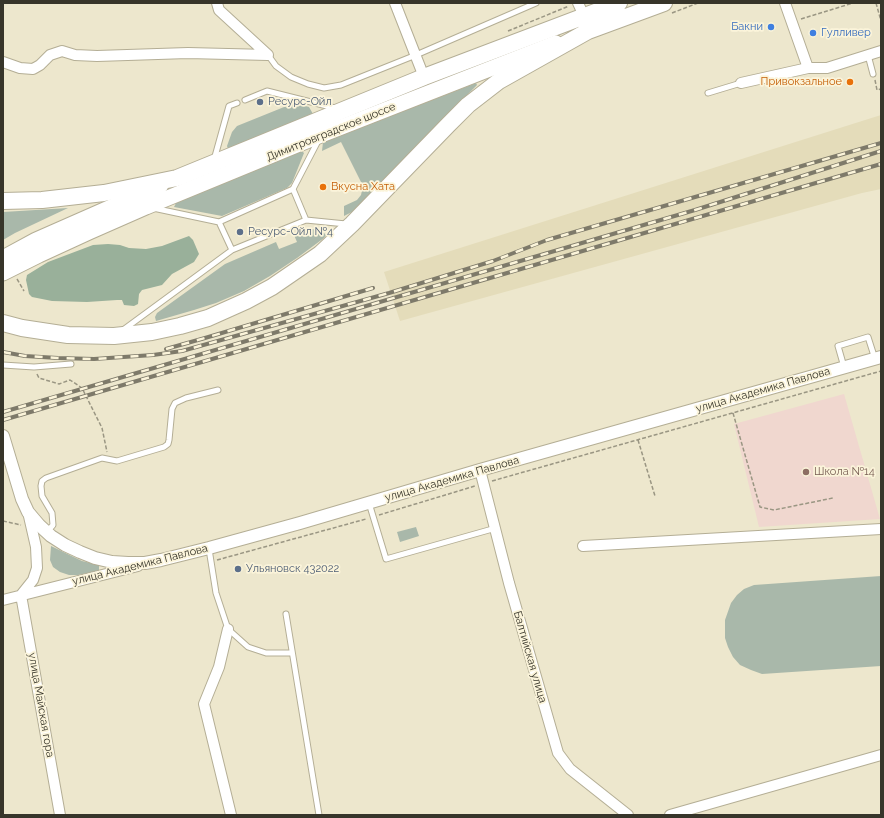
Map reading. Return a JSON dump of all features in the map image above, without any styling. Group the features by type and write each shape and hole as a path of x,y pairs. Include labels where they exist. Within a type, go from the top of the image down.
{"highway":[{"name":"Димитровградское шоссе","path":"177,178 424,77 619,3"},
{"name":"Димитровградское шоссе","path":"583,17 664,3"},
{"path":"3,322 22,328 68,335 114,336 152,332 180,326 208,318 246,301 272,287 320,254 352,224 468,105 583,17"},
{"path":"3,202 42,200 104,193 177,178"}],"main road":[{"name":"Димитровградское шоссе","path":"9,274 53,248 146,207 322,135 583,17"},
{"name":"Димитровградское шоссе","path":"3,258 43,237 177,178"}],"street":[{"path":"218,3 219,10 268,55"},
{"path":"396,3 424,77"},
{"path":"787,4 791,22 808,68"},
{"path":"3,62 20,68 32,69 40,65 50,55 62,51 75,55 97,56 188,53 268,55"},
{"path":"741,83 808,68 827,68 881,51"},
{"name":"улица Академика Павлова","path":"3,600 209,548 878,358"},
{"path":"3,436 22,499 28,512 36,547 37,568 33,580 21,595"},
{"name":"Балтийская улица","path":"480,470 511,590 558,753 570,769 628,815"},
{"path":"28,512 47,532 65,545 95,558 128,563 162,560"},
{"path":"583,546 881,529"},
{"name":"улица Майская гора","path":"21,595 58,814"},
{"path":"228,629 219,667 204,704 231,815"},
{"path":"670,815 881,755"}],"lane":[{"path":"268,55 276,66 291,77 308,84 324,88 341,85 416,55 536,3"},
{"path":"868,55 873,74"},
{"path":"708,93 741,83"},
{"path":"245,100 268,91 330,108 344,110"},
{"path":"214,163 229,106 237,103"},
{"path":"146,207 219,222 293,189 322,135"},
{"path":"293,189 306,220"},
{"path":"114,336 232,250 306,220 352,224"},
{"path":"219,222 232,250"},
{"path":"844,367 838,346 868,337 878,358"},
{"path":"3,365 34,367 71,364"},
{"path":"47,532 53,525 52,513 42,496 42,481 46,478 102,458 117,461 164,447 168,444 172,409 175,403 186,398 218,390"},
{"path":"369,503 386,559 496,528"},
{"path":"209,548 216,593 228,629 248,647 266,653 292,652"},
{"path":"286,614 320,815"}],"path":[{"path":"791,22 853,3"},
{"path":"876,3 881,21"},
{"path":"873,74 877,90 881,89"},
{"path":"9,274 24,291"},
{"path":"34,367 39,378 59,384 70,380 82,388 102,428 108,458"},
{"path":"212,562 373,517 484,483 881,371"},
{"path":"733,413 760,507 774,510 833,498"},
{"path":"638,440 655,496"},
{"path":"3,521 31,527"}],"shaded area":[{"path":"881,115 881,189 400,321 384,272"},
{"name":"Школа №14","path":"844,394 880,519 759,527 734,424"}],"green space":[{"path":"476,83 477,85 364,200 352,212 344,216 344,206 357,200 361,195 363,186 341,142 322,151 323,142"},
{"path":"294,103 309,107 313,114 228,149 227,146 232,132 237,126"},
{"path":"301,150 304,153 292,183 287,188 222,216 174,207 177,201"},
{"path":"68,208 15,233 3,240 3,212"},
{"path":"311,229 321,230 326,235 297,258 270,276 244,291 216,303 156,321 155,317 157,313 225,264 276,242 279,249 297,242 294,235"},
{"path":"189,236 193,240 199,254 194,262 172,274 162,285 142,290 139,294 138,304 134,306 124,305 122,300 87,302 52,301 32,297 29,294 26,280 27,275 48,262 93,245 108,244 120,245 129,248 146,249 162,246"},
{"path":"416,527 419,536 400,542 397,532"},
{"path":"51,546 82,561 99,565 99,571 78,575 69,575 60,572 53,567 50,560"},
{"path":"881,576 881,666 762,674 740,665 733,657 725,638 725,620 731,603 744,589 754,585"}],"railway":[{"path":"3,352 25,356 94,359 153,355 182,351 389,293 493,261 547,240 881,143"},
{"path":"3,412 695,210 881,151"},
{"path":"3,420 881,164"},
{"path":"166,349 373,288"}],"place":[{"name":"Бакни","path":"771,27"},
{"name":"Гулливер","path":"813,33"},
{"name":"Привокзальное","path":"850,82"},
{"name":"Ресурс-Ойл","path":"260,102"},
{"name":"Вкусна Хата","path":"323,187"},
{"name":"Ресурс-Ойл №4","path":"240,232"},
{"name":"Школа №14","path":"806,472"},
{"name":"Ульяновск 432022","path":"238,569"}]}
